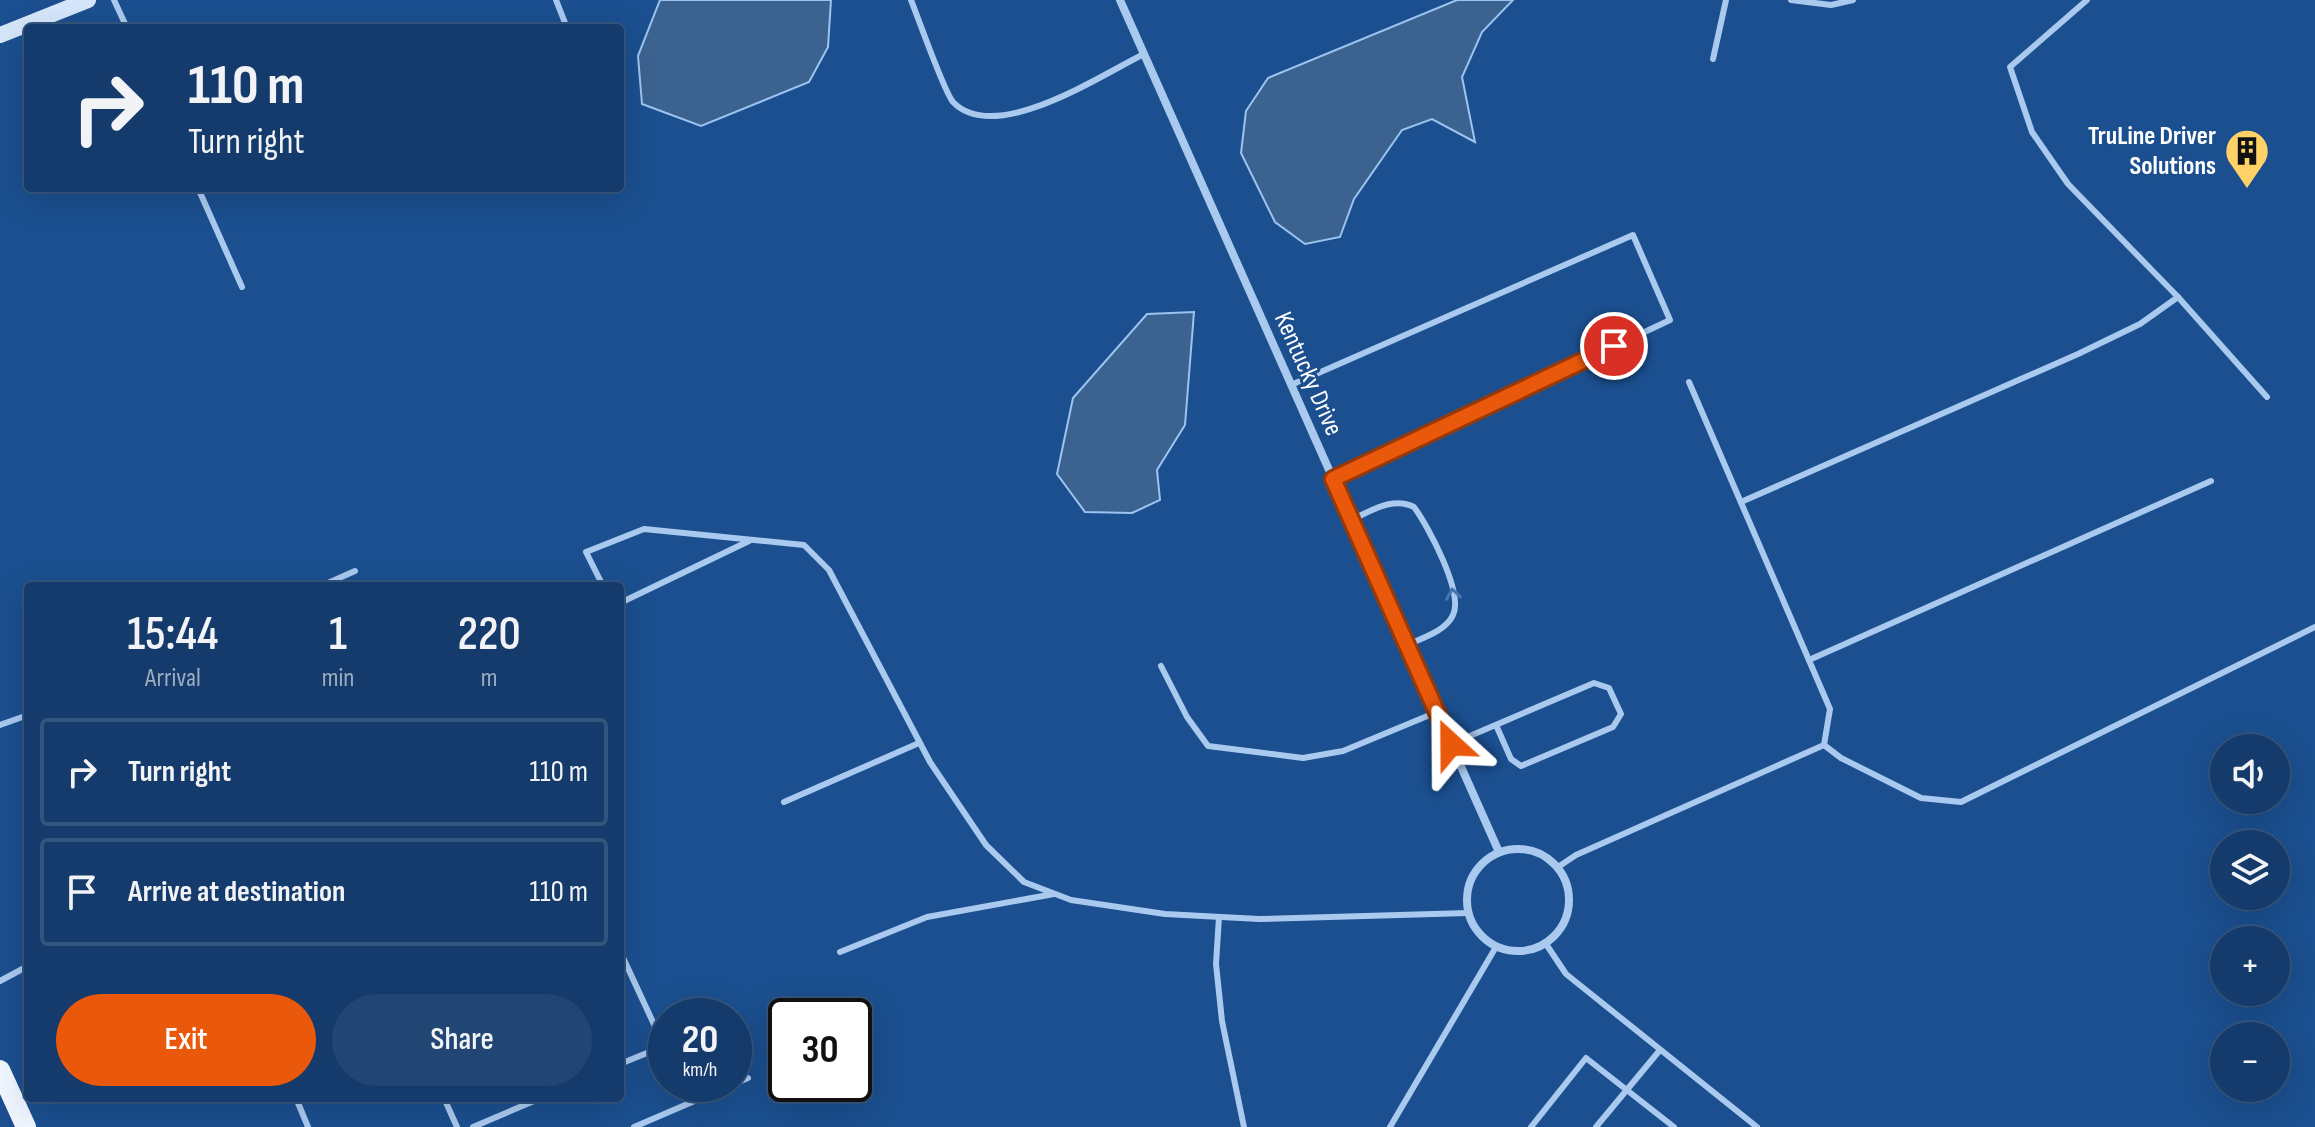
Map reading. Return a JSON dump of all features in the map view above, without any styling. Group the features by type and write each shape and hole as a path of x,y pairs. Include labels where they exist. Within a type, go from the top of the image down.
{"main road":[{"path":"28,24 88,0"},
{"path":"0,35 24,25"},
{"path":"0,1070 26,1127"}],"street":[{"name":"Kentucky Drive","path":"1120,0 1499,852"},
{"path":"1520,848 1541,853 1558,867 1567,882 1569,908 1559,932 1546,944 1530,951 1513,952 1483,939 1468,913 1467,895 1472,877 1483,862 1499,852 1520,848"}],"lane":[{"path":"114,0 125,24"},
{"path":"556,0 565,24"},
{"path":"911,0 953,102 983,118 1023,113 1144,54"},
{"path":"1713,59 1726,0"},
{"path":"1791,0 1831,5 1853,0"},
{"path":"2087,0 2010,67 2032,132 2068,184 2178,297 2267,397"},
{"path":"200,192 242,287"},
{"path":"1291,385 1633,235 1670,320 1333,479"},
{"path":"1741,502 2078,354 2140,324 2178,297"},
{"path":"1689,382 1830,709 1824,745"},
{"path":"1809,660 2211,481"},
{"path":"1351,520 1389,504 1405,503 1414,507 1453,586 1457,601 1453,616 1443,627 1407,645"},
{"path":"601,582 586,552 644,529 804,545 829,570 919,743 986,845 1024,882 1054,894 1071,900 1150,912 1259,919 1468,913"},
{"path":"624,601 752,540"},
{"path":"330,582 355,571"},
{"path":"1824,745 1841,758 1921,798 1961,802 2315,627"},
{"path":"1161,666 1187,717 1208,746 1303,758 1343,751 1437,712"},
{"path":"1451,744 1594,683 1609,688 1621,714 1613,727 1521,766 1511,759 1496,725"},
{"path":"0,725 24,716"},
{"path":"784,802 919,743"},
{"path":"1558,867 1576,855 1824,745"},
{"path":"840,952 927,917 1054,894"},
{"path":"1219,917 1216,964 1222,1021 1244,1127"},
{"path":"1546,944 1566,974 1757,1127"},
{"path":"1390,1127 1496,947"},
{"path":"624,960 664,1046 624,1062"},
{"path":"0,981 24,968"},
{"path":"1596,1127 1660,1050"},
{"path":"1531,1127 1586,1058 1674,1127"},
{"path":"298,1102 308,1127"},
{"path":"446,1102 457,1127"},
{"path":"473,1127 532,1102"},
{"path":"634,1127 692,1102"}],"water":[{"path":"660,0 831,0 828,47 809,82 701,126 642,104 638,56"},
{"path":"1457,0 1513,0 1482,32 1462,77 1475,142 1432,119 1402,130 1354,199 1340,237 1305,244 1275,222 1241,153 1246,111 1268,78"},
{"path":"1194,312 1185,425 1157,470 1160,500 1132,513 1085,512 1057,474 1073,398 1147,314"}],"place":[{"name":"TruLine Driver Solutions","path":"2247,190"}],"route":[{"path":"1451,744 1333,479 1614,346"}]}
